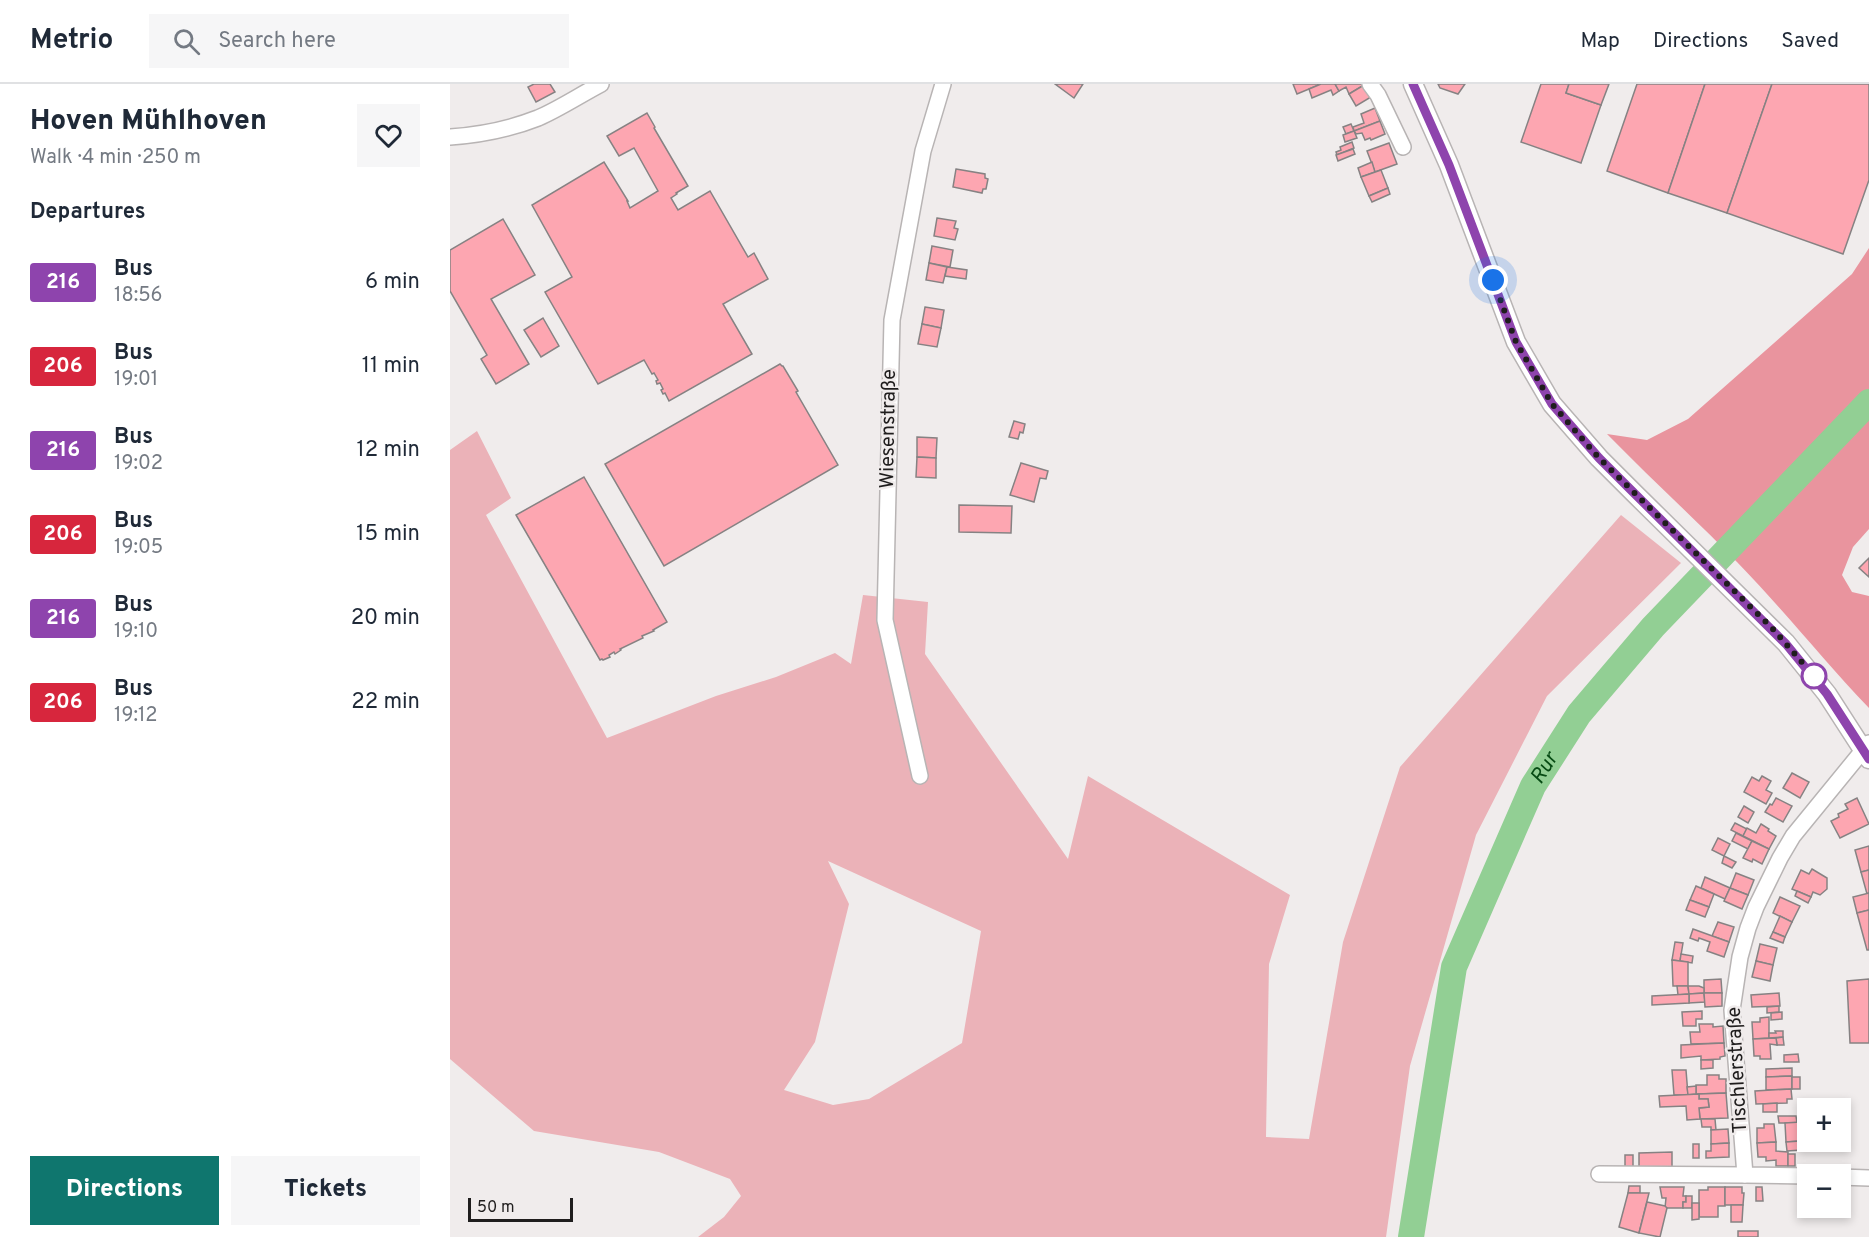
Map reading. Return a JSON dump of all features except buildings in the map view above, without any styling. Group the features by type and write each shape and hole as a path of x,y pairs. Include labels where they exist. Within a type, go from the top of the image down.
{"main road":[{"path":"1413,84 1449,165 1516,342 1552,404 1599,458 1757,614 1807,667 1867,750"}],"street":[{"path":"450,137 512,127 539,117 601,84"},
{"name":"Wiesenstraße","path":"920,777 885,620 892,320 923,151 943,84"},
{"path":"1370,84 1378,95 1403,147"},
{"name":"Tischlerstraße","path":"1745,1175 1732,1010 1740,957 1756,907 1793,836 1867,750"},
{"path":"1599,1174 1797,1176"},
{"path":"1851,1177 1869,1178"}],"shaded area":[{"path":"1869,248 1869,529 1853,547 1842,575 1852,592 1869,596 1869,708 1737,562 1607,434 1647,440 1688,419 1852,274"},
{"path":"477,431 511,498 486,515 607,738 716,696 776,677 835,653 851,664 863,595 928,602 925,654 1068,859 1088,776 1290,895 1269,964 1266,1137 1309,1139 1343,942 1400,767 1621,515 1681,563 1547,696 1476,835 1410,1066 1386,1237 698,1237 724,1217 741,1196 730,1179 659,1152 534,1131 450,1059 450,450","holes":["828,861 981,931 962,1043 869,1099 833,1105 784,1090 815,1042 849,904"]}],"waterway":[{"name":"Rur","path":"1411,1237 1454,967 1533,786 1579,714 1653,627 1869,402"}],"bus line":[{"name":"216","path":"1413,84 1449,165 1516,342 1552,404 1599,458 1772,628 1807,667 1869,759"}],"route":[{"path":"1493,280 1516,342 1552,404 1599,458 1772,628 1814,676"}]}
